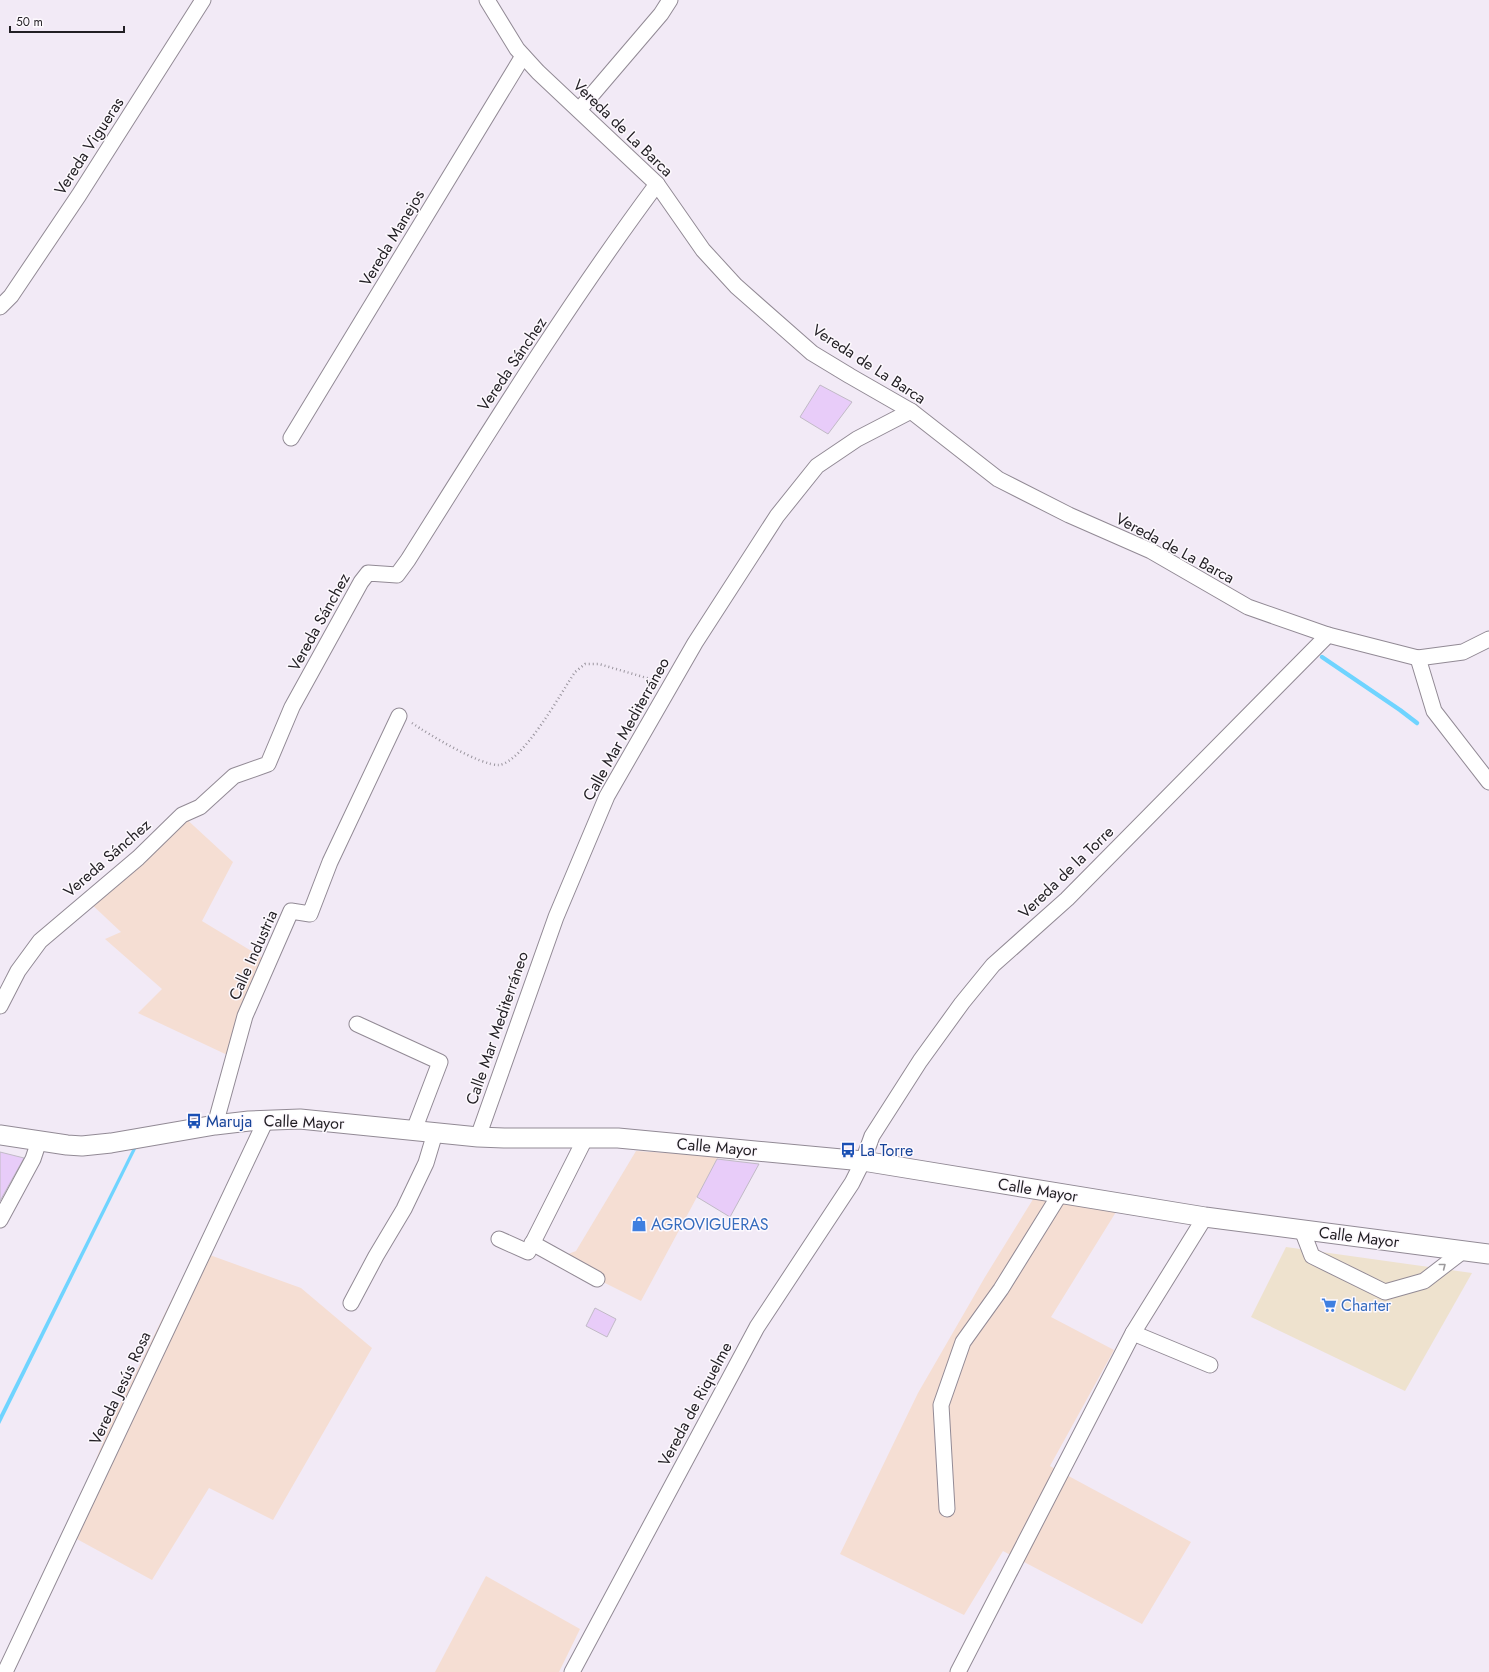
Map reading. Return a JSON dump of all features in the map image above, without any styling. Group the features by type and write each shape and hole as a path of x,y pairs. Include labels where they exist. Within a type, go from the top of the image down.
{"main road":[{"name":"Calle Mayor","path":"0,1135 66,1145 94,1145 215,1125 266,1120 300,1119 478,1137 586,1137 691,1144 863,1161 1205,1217 1489,1254"}],"street":[{"name":"Vereda Vigueras","path":"0,306 11,296 79,195 202,0"},
{"name":"Vereda de La Barca","path":"487,0 513,43 523,56 657,184 703,250 736,286 812,352 911,411 998,479 1069,514 1151,551 1248,607 1328,635 1418,658"},
{"path":"579,110 661,14 670,0"},
{"name":"Vereda Manejos","path":"291,438 523,56"},
{"name":"Vereda Sánchez","path":"0,1006 18,972 40,941 138,858 182,815 200,807 234,776 268,764 292,706 361,582 368,573 397,575 508,402 627,225 657,184"},
{"name":"Calle Mar Mediterráneo","path":"478,1137 556,918 607,796 695,643 776,516 817,466 857,439 911,411"},
{"name":"Vereda de la Torre","path":"863,1161 872,1136 920,1061 993,965 1078,887 1328,635"},
{"path":"1489,639 1463,652 1418,658 1434,711 1489,782"},
{"name":"Calle Industria","path":"215,1125 245,1016 291,911 310,914 330,862 399,716"},
{"path":"357,1024 440,1062 414,1130"},
{"name":"Vereda Jesús Rosa","path":"5,1672 266,1120"},
{"path":"351,1304 376,1256 404,1209 426,1163 435,1133"},
{"path":"499,1239 528,1252 586,1137"},
{"path":"0,1220 33,1159 39,1142"},
{"name":"Vereda de Riquelme","path":"572,1672 757,1327 852,1183 863,1161"},
{"path":"947,1509 941,1405 963,1342 1001,1289 1060,1194"},
{"path":"958,1672 1133,1333 1205,1217"},
{"path":"1302,1230 1312,1256 1385,1292 1424,1281 1463,1251"},
{"path":"532,1243 597,1279"},
{"path":"1133,1333 1210,1365"}],"path":[{"path":"399,716 437,740 483,761 500,765 508,762 526,746 574,672 585,664 599,664 670,686"}],"shaded area":[{"path":"182,815 233,862 202,921 271,963 238,1060 138,1013 162,989 105,939 121,932 87,900"},
{"path":"636,1151 719,1156 641,1301 601,1281 560,1257 576,1251"},
{"path":"1035,1196 1116,1212 1051,1317 1114,1350 1050,1466 1191,1542 1142,1624 1003,1551 964,1615 840,1554 918,1393 985,1277"},
{"path":"1286,1247 1472,1273 1405,1391 1251,1317"},
{"path":"196,1250 301,1288 372,1348 273,1520 209,1488 152,1580 64,1532 79,1502 109,1427"},
{"path":"486,1576 580,1629 559,1672 435,1672"}],"water":[{"path":"138,1145 0,1424 0,1415 134,1146"}],"building":[{"path":"820,385 852,402 828,434 800,417"},
{"path":"0,1152 24,1158 0,1201"},
{"path":"717,1159 759,1164 730,1217 697,1197"},
{"path":"595,1308 616,1319 607,1337 586,1326"}],"waterway":[{"path":"1322,657 1417,723"}],"place":[{"name":"Maruja","path":"194,1121"},
{"name":"La Torre","path":"848,1150"},
{"name":"AGROVIGUERAS","path":"639,1224"},
{"name":"Charter","path":"1329,1305"}]}
